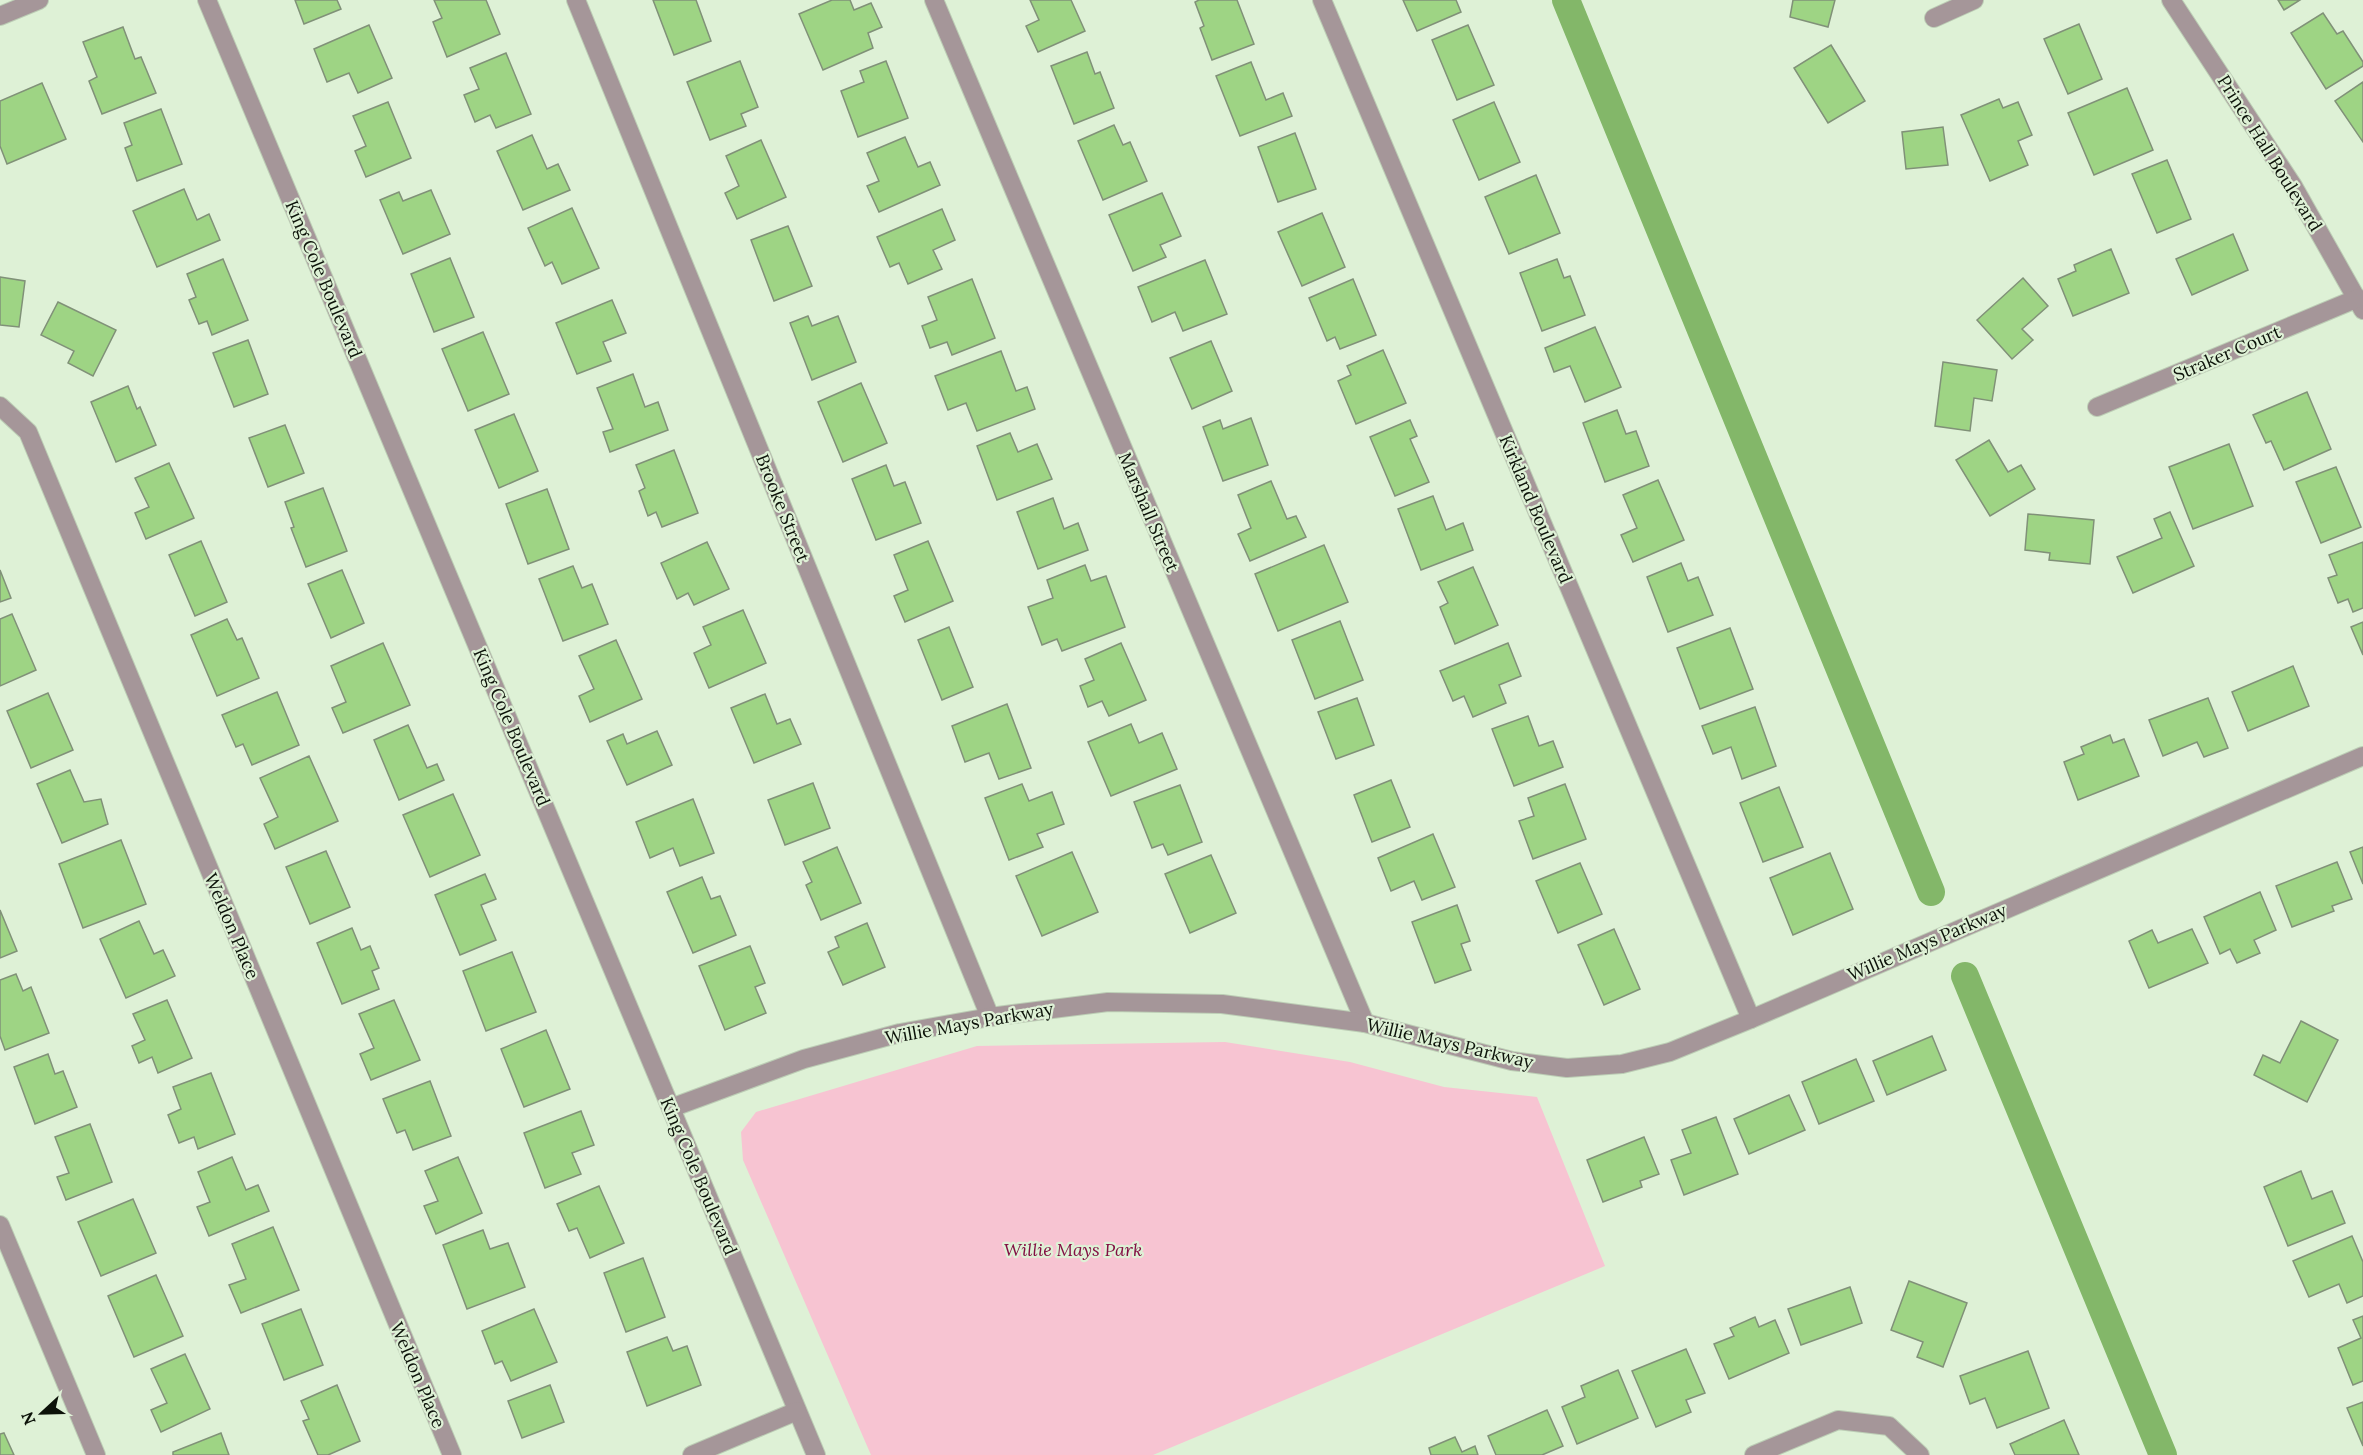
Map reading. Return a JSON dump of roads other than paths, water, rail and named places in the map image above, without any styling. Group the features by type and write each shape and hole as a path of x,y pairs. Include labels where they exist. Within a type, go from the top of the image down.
{"street":[{"path":"0,16 39,0"},
{"name":"King Cole Boulevard","path":"207,0 816,1455"},
{"name":"Brooke Street","path":"576,0 990,1017"},
{"name":"Marshall Street","path":"934,0 1365,1023"},
{"name":"Kirkland Boulevard","path":"1322,0 1750,1019"},
{"path":"1934,18 1974,0"},
{"name":"Prince Hall Boulevard","path":"2171,0 2293,186 2360,304"},
{"name":"Straker Court","path":"2097,407 2360,304"},
{"name":"Weldon Place","path":"0,406 28,432 452,1455"},
{"name":"Willie Mays Parkway","path":"670,1108 804,1059 900,1033 990,1017 1108,1002 1222,1004 1365,1023 1512,1061 1567,1068 1622,1064 1670,1052 1750,1019 2363,756"},
{"path":"0,1225 96,1455"},
{"path":"692,1455 797,1411"},
{"path":"1754,1455 1838,1420 1889,1426 1920,1455"}],"waterway":[{"path":"1566,0 1931,892"},
{"path":"1965,976 2163,1455"}],"park label":[{"name":"Willie Mays Park","path":"1073,1249"}]}
